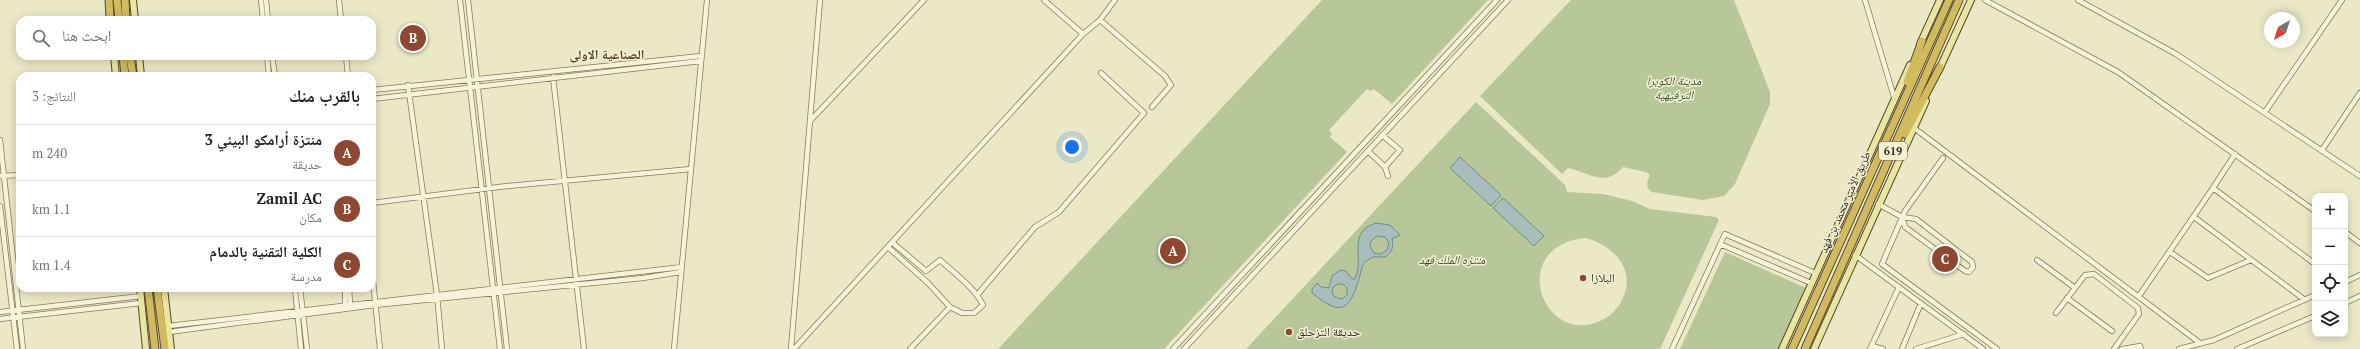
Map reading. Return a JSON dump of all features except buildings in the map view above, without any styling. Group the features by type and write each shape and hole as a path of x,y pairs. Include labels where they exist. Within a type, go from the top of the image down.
{"highway":[{"path":"108,0 110,16"},
{"path":"117,0 119,16"},
{"path":"124,0 126,16"},
{"name":"طريق الأمير محمد بن فهد","path":"1792,349 1949,0"},
{"name":"طريق الأمير محمد بن فهد","path":"1804,349 1959,0"},
{"path":"1876,160 1922,41"},
{"path":"123,60 125,72"},
{"path":"131,60 132,72"},
{"path":"1876,189 1940,67"},
{"path":"148,292 155,349"},
{"path":"158,292 164,349"}],"main road":[{"path":"133,0 135,16"},
{"path":"1782,349 1894,97 1922,41 1940,0"},
{"path":"1814,349 1971,0"},
{"path":"114,60 116,72"},
{"path":"139,60 140,72"},
{"path":"140,292 146,349"},
{"path":"164,292 171,349"}],"street":[{"path":"261,0 263,16"},
{"path":"266,0 268,16"},
{"path":"339,0 341,16"},
{"path":"460,0 500,349"},
{"path":"468,0 507,349"},
{"path":"674,349 707,0"},
{"path":"791,349 820,0"},
{"path":"810,122 924,0"},
{"path":"1044,0 1083,34"},
{"path":"794,349 889,248 1083,34 1100,20 1114,0"},
{"path":"1184,349 1508,0"},
{"path":"1865,0 1894,97"},
{"path":"1985,0 2118,72 2312,209"},
{"path":"2078,0 2176,54 2360,176"},
{"path":"2265,112 2342,0"},
{"path":"1174,349 1495,2 1500,9"},
{"path":"1100,20 1168,80 1171,85 1152,107"},
{"path":"376,89 408,85 477,84 701,58"},
{"path":"267,60 269,72"},
{"path":"273,60 274,72"},
{"path":"346,60 348,72"},
{"path":"1437,65 1442,71"},
{"path":"978,294 1035,227 1059,212 1144,113 1101,73"},
{"path":"552,75 584,349"},
{"path":"376,98 410,94 470,84"},
{"path":"408,85 437,297 442,349"},
{"path":"1411,93 1417,98"},
{"path":"2322,150 2360,93"},
{"path":"1387,119 1392,125"},
{"path":"1914,128 2200,343"},
{"path":"1382,135 1400,150 1385,167"},
{"path":"0,140 2,176 16,286"},
{"path":"1368,151 1385,167 1388,176"},
{"path":"1356,152 1362,158"},
{"path":"2139,296 2214,188 2235,154"},
{"path":"1943,158 1902,217 1882,264 1997,349"},
{"path":"376,203 482,190 691,169"},
{"path":"2,176 16,175"},
{"path":"2214,188 2312,262"},
{"path":"1878,204 1902,217 1916,219 1972,262 1973,267 1969,272 1965,271 1906,227 1902,217"},
{"path":"0,206 17,349"},
{"path":"2194,217 2305,300"},
{"path":"1672,349 1724,234 1816,273"},
{"path":"2348,234 2360,243"},
{"path":"889,248 928,283 950,307 962,313 974,313 983,305 978,294 966,285 940,260 926,271 893,243"},
{"path":"1720,244 1811,283"},
{"path":"1265,250 1271,255"},
{"path":"2170,252 2208,278 2251,260"},
{"path":"1855,255 1983,349"},
{"path":"2037,260 2075,288"},
{"path":"168,329 376,303 494,292 576,282 643,278 681,269"},
{"path":"2056,313 2086,275 2094,274 2138,308 2139,314 2114,349"},
{"path":"2348,281 2360,275"},
{"path":"1883,349 1871,348 1899,287"},
{"path":"17,292 23,349"},
{"path":"296,292 308,349"},
{"path":"300,292 301,349"},
{"path":"345,292 348,304"},
{"path":"348,304 349,292"},
{"path":"375,292 380,349"},
{"path":"0,312 141,296"},
{"path":"2178,349 2237,331 2312,296"},
{"path":"2348,302 2360,296"},
{"path":"2067,298 2112,331"},
{"path":"0,320 141,303"},
{"path":"300,312 348,304 376,303"},
{"path":"1902,349 1922,303"},
{"path":"910,349 950,307"},
{"path":"2237,349 2312,317"},
{"path":"1199,322 1204,327"},
{"path":"1916,349 1964,334"},
{"path":"2122,349 2140,346 2141,349"}],"green space":[{"path":"1322,0 1488,0 1392,104 1374,89 1371,91 1367,89 1329,130 1332,133 1330,137 1347,152 1164,349 998,349"},
{"name":"مدينة الكوبرا الترفيهية","path":"1571,0 1734,0 1770,92 1770,104 1735,184 1724,196 1703,200 1652,192 1648,188 1647,182 1650,175 1646,172 1623,167 1610,177 1603,178 1568,168 1562,174 1480,96"},
{"name":"منتزه الملك فهد","path":"1476,102 1565,185 1567,192 1603,194 1632,201 1650,209 1716,217 1719,220 1660,349 1246,349","holes":["1585,238 1596,241 1605,246 1620,260 1625,269 1627,279 1626,289 1620,304 1607,317 1595,323 1576,325 1560,318 1548,306 1541,290 1540,273 1547,257 1561,245"]},
{"path":"1725,252 1806,288 1779,349 1680,349"}],"water":[{"path":"1460,157 1501,195 1491,206 1450,168"},
{"path":"1503,198 1544,236 1534,246 1493,208"},
{"path":"1376,223 1390,225 1400,235 1392,239 1392,249 1385,257 1373,257 1364,263 1355,291 1346,305 1336,307 1329,305 1312,293 1312,289 1317,283 1321,287 1329,288 1332,276 1340,270 1346,271 1352,279 1355,279 1358,271 1359,239 1361,233 1367,227","holes":["1377,236 1385,237 1389,243 1387,250 1381,254 1374,253 1370,246 1371,241","1338,284 1343,284 1347,288 1347,295 1342,299 1335,297 1332,293 1333,287"]}],"place":[{"name":"Zamil AC","path":"413,38"},
{"name":"منتزة أرامكو البيئي 3","path":"1173,251"},
{"name":"الكلية التقنية بالدمام","path":"1945,259"},
{"name":"البلازا","path":"1583,278"},
{"name":"حديقة التزحلق","path":"1289,332"}],"district":[{"name":"الصناعية الاولى","path":"607,54"}]}
